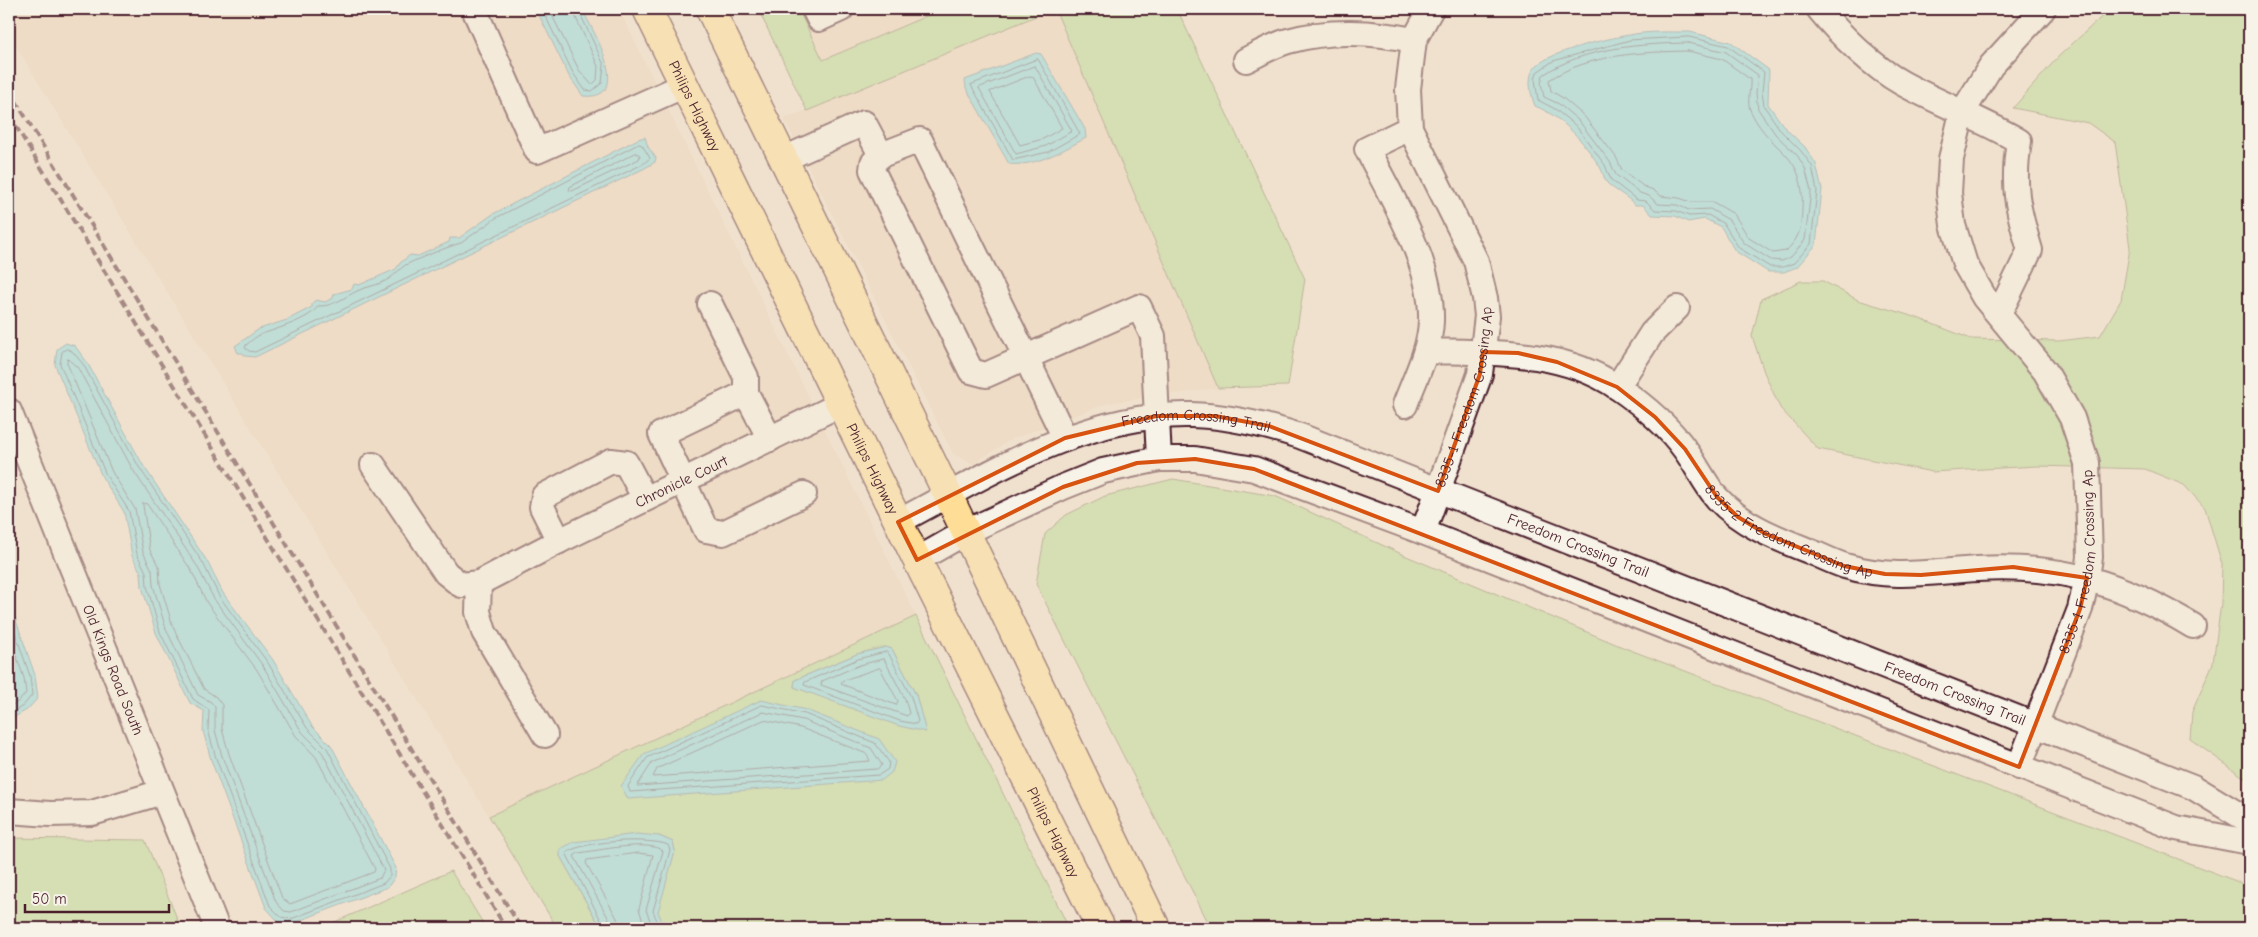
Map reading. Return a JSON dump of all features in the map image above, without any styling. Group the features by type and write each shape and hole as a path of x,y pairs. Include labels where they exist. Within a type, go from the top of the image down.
{"main road":[{"name":"Philips Highway","path":"647,9 898,522 1101,928"},
{"path":"710,9 966,532 1156,928"}],"street":[{"path":"474,9 537,152 684,85"},
{"path":"814,9 819,19 841,9"},
{"name":"8335-1 Freedom Crossing Ap","path":"1423,532 1480,374 1487,316 1485,298 1476,261 1410,128 1408,89 1414,40 1431,9"},
{"path":"1819,9 1860,52 1900,82 1995,127 2020,141 2014,172 2018,210 2030,250 1998,314"},
{"name":"8335-1 Freedom Crossing Ap","path":"2020,767 2080,609 2087,578 2090,557 2087,463 2072,418 2045,370 1984,297 1965,264 1953,226 1949,193 1951,159 1962,113 1991,66 2043,9"},
{"path":"1246,60 1287,41 1325,33 1376,33 1414,40"},
{"path":"784,159 864,123 881,155"},
{"path":"1405,405 1426,350 1431,320 1427,284 1414,244 1367,149 1410,128"},
{"path":"1065,438 1028,358 920,140 881,155 873,163 872,170 971,370 986,375 1028,358 1139,307 1153,336 1159,460"},
{"path":"710,304 746,377 746,393 770,439"},
{"path":"1617,387 1652,333 1677,308"},
{"name":"8335-2 Freedom Crossing Ap","path":"1426,350 1518,353 1557,362 1596,376 1617,387 1655,417 1685,449 1717,497 1738,517 1766,534 1844,566 1885,574 1921,575 2013,567 2054,571 2087,578 2156,604 2193,626"},
{"path":"746,393 661,434 706,530 723,533 804,494"},
{"name":"Chronicle Court","path":"479,583 559,541 841,404"},
{"name":"Old Kings Road South","path":"9,412 217,928"},
{"name":"Freedom Crossing Trail","path":"898,522 948,495 1065,438 1108,425 1156,416 1215,416 1269,426 2193,787 2249,821"},
{"path":"917,560 966,532 1103,471 1159,460 1195,459 1254,469 1423,532 2176,828 2249,842"},
{"path":"559,541 542,507 544,496 612,461 626,463 645,499"},
{"path":"373,466 446,574 461,585 479,583 478,612 484,632 545,735"},
{"path":"9,811 50,814 92,812 162,792"}],"highlighted area":[{"path":"1483,352 1518,353 1557,362 1617,387 1655,417 1685,449 1717,497 1738,517 1766,534 1844,566 1885,574 1921,575 2013,567 2087,578 2080,609 2019,767 1254,469 1195,459 1137,463 1063,487 917,560 898,522 1065,438 1156,416 1215,416 1269,426 1438,491 1480,374"}],"shaded area":[{"path":"9,9 619,9 916,616 489,816 9,35"},
{"path":"798,9 943,9 823,60"},
{"path":"1055,9 1218,388 1108,403 1012,439 973,464 953,454 784,119","holes":["1036,53 1041,54 1009,164 966,88 965,80"]}],"green space":[{"path":"758,9 798,9 823,60 943,9 1053,9 807,111"},
{"path":"1055,9 1177,9 1305,279 1288,386 1218,388"},
{"path":"2110,9 2249,9 2249,781 2190,739 2192,712 2213,663 2221,603 2222,564 2205,508 2184,485 2145,469 2037,466 1932,472 1818,449 1780,408 1764,372 1752,336 1761,299 1801,281 1823,281 1858,300 1915,317 1971,339 2059,341 2100,336 2121,300 2130,248 2115,142 2088,123 2013,108 2058,57"},
{"path":"1173,479 1275,496 1404,555 1625,648 2249,886 2249,928 1211,928 1036,584 1045,534 1066,515 1105,496"},
{"path":"916,616 1069,928 665,928 657,912 675,851 673,842 659,836 560,856 601,928 557,928 489,816","holes":["885,647 892,649 916,695 925,731 794,687 795,680 857,654"]},
{"path":"9,838 145,840 181,928 9,928"},
{"path":"451,871 486,928 321,928"}],"water":[{"path":"536,9 582,9 601,47 609,76 607,87 599,95 583,96 569,76"},
{"path":"1690,32 1731,42 1769,70 1768,104 1785,128 1805,147 1816,164 1822,190 1816,245 1797,267 1784,272 1768,272 1735,251 1721,227 1705,219 1688,222 1675,216 1652,215 1643,205 1635,205 1608,184 1594,157 1572,131 1555,117 1535,106 1530,88 1531,74 1539,64 1549,58 1577,47 1636,34"},
{"path":"1036,53 1041,54 1085,129 1086,138 1039,160 1029,163 1009,164 966,88 965,80"},
{"path":"645,137 648,147 656,158 655,162 645,168 255,357 238,353 235,346 259,329 287,320 312,307 312,303 316,300 325,302 333,298 334,294 352,289 354,284 359,285 396,269 410,255 418,256 449,242 450,238 459,238 493,214"},
{"path":"66,343 75,346 87,362 143,465 207,561 223,593 273,660 312,726 331,745 396,868 395,877 388,887 291,924 279,922 266,908 211,760 203,731 204,711 190,703 156,633 142,587 141,573 132,556 124,512 102,477 55,365 57,349"},
{"path":"9,600 35,675 38,698 27,710 9,720"},
{"path":"886,647 892,649 916,695 926,732 899,726 794,687 795,680 857,654"},
{"path":"761,700 806,710 879,739 895,762 892,772 882,780 628,799 621,786 644,754"},
{"path":"637,834 659,836 673,842 675,851 658,912 665,928 601,928 560,856 560,849 574,842"}],"railway":[{"path":"9,90 521,928"},
{"path":"9,115 506,928"}]}
